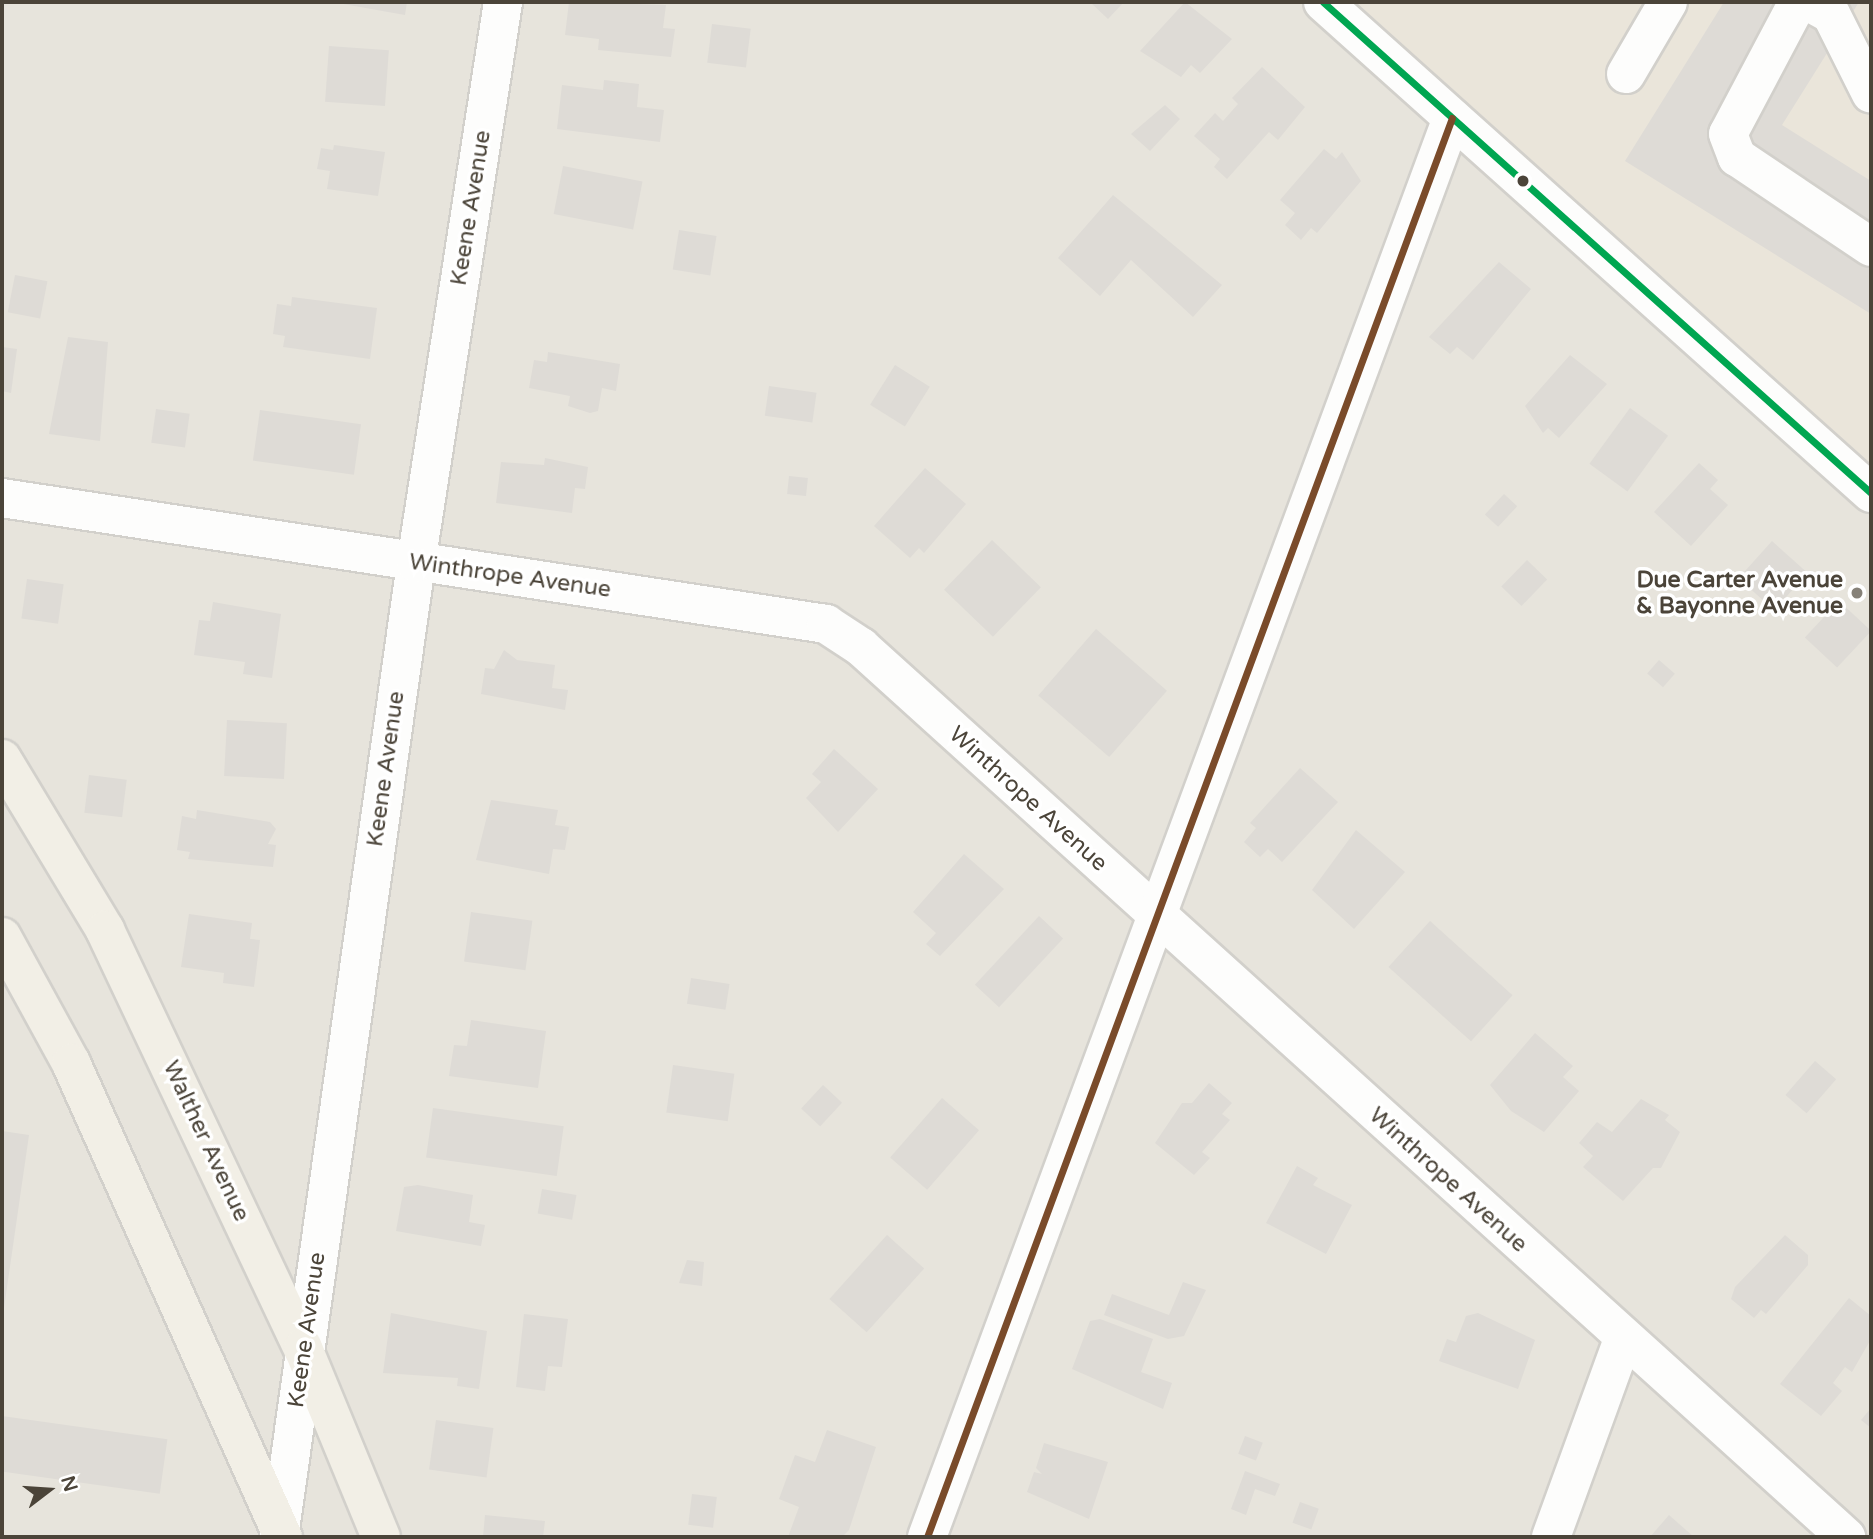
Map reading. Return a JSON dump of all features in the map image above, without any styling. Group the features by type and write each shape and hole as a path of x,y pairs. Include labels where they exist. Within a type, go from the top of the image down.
{"main road":[{"name":"Walther Avenue","path":"2,759 105,930 303,1348 381,1537"},
{"path":"2,937 71,1063 281,1535"}],"street":[{"name":"Keene Avenue","path":"281,1535 303,1348 416,563 503,2"},
{"path":"1323,2 1871,493"},
{"path":"1626,74 1668,2"},
{"path":"1798,2 1728,134 1737,156 1871,247"},
{"path":"1809,2 1831,14 1870,93"},
{"path":"927,1537 1452,118"},
{"name":"Winthrope Avenue","path":"2,498 827,624 861,647 1623,1339 1846,1537"},
{"path":"1551,1537 1623,1339"}],"shaded area":[{"path":"2,2 1871,2 1871,1537 2,1537"},
{"path":"1323,2 1871,2 1871,494"}],"building":[{"path":"332,2 407,2 405,15"},
{"path":"569,2 666,5 663,28 675,29 671,57 598,50 599,39 565,35"},
{"path":"1090,2 1124,2 1108,19"},
{"path":"1185,2 1232,39 1200,73 1191,65 1181,77 1140,51"},
{"path":"1724,2 1859,2 1782,125 1871,181 1871,314 1625,161"},
{"path":"712,24 751,29 746,67 707,63"},
{"path":"329,46 389,50 385,106 325,102"},
{"path":"1262,67 1305,107 1278,140 1269,132 1227,179 1214,167 1220,159 1194,136 1215,113 1223,121 1238,104 1232,98"},
{"path":"604,80 639,84 637,107 664,110 660,142 557,129 562,85 603,90"},
{"path":"1165,105 1180,119 1150,151 1131,134"},
{"path":"334,145 385,152 378,196 327,189 330,171 317,169 321,148 333,150"},
{"path":"1324,149 1336,159 1342,152 1361,181 1317,233 1311,228 1301,240 1285,225 1295,213 1280,200"},
{"path":"563,166 643,181 633,230 554,214"},
{"path":"1113,195 1222,285 1193,317 1131,260 1100,296 1058,258"},
{"path":"679,230 717,236 710,275 673,270"},
{"path":"1499,262 1531,289 1473,360 1457,347 1450,354 1429,337"},
{"path":"15,275 47,281 40,319 8,312"},
{"path":"292,297 377,308 370,359 283,347 285,336 273,334 277,304 291,306"},
{"path":"68,337 108,342 100,441 49,434"},
{"path":"2,347 17,349 11,393 2,391"},
{"path":"548,352 620,364 616,391 602,388 598,411 590,413 568,406 570,396 529,388 534,360 547,362"},
{"path":"1570,355 1607,384 1559,438 1548,428 1543,433 1525,406"},
{"path":"895,365 930,387 905,427 870,405"},
{"path":"769,386 817,393 812,422 765,416"},
{"path":"1630,408 1668,436 1627,491 1589,464"},
{"path":"156,409 190,414 185,447 151,443"},
{"path":"260,410 361,424 354,475 253,461"},
{"path":"545,458 588,467 585,489 575,488 572,513 496,503 501,462 544,465"},
{"path":"1699,463 1718,480 1710,489 1728,505 1691,546 1654,512"},
{"path":"925,468 966,504 924,553 919,548 910,558 874,526"},
{"path":"789,476 808,478 806,496 787,494"},
{"path":"1504,494 1517,506 1498,527 1485,514"},
{"path":"992,540 1041,587 993,637 944,590"},
{"path":"1772,541 1808,573 1774,610 1739,578"},
{"path":"1527,560 1547,579 1521,606 1501,587"},
{"path":"27,579 64,584 58,624 21,619"},
{"path":"1839,601 1871,631 1837,668 1805,638"},
{"path":"213,602 281,614 272,678 243,674 245,662 194,655 199,620 210,621"},
{"path":"1096,629 1167,691 1109,757 1038,695"},
{"path":"504,650 517,660 555,665 552,688 568,690 565,710 481,694 485,668 494,669"},
{"path":"1659,660 1675,674 1663,687 1647,674"},
{"path":"227,720 287,723 284,779 224,776"},
{"path":"834,749 878,789 838,832 806,798 821,782 812,774"},
{"path":"1300,768 1338,802 1282,862 1268,849 1260,857 1244,842 1256,828 1250,823"},
{"path":"89,775 127,780 122,817 84,813"},
{"path":"491,800 558,810 555,825 569,827 565,850 553,849 549,874 476,860"},
{"path":"197,810 270,822 276,829 268,844 276,845 273,867 188,859 190,852 177,850 182,816 196,819"},
{"path":"1356,830 1405,872 1354,929 1312,890"},
{"path":"964,854 1004,889 940,956 926,944 936,933 913,912"},
{"path":"471,912 532,921 525,970 464,962"},
{"path":"189,914 252,923 250,939 260,940 254,987 223,983 224,973 181,967"},
{"path":"1039,916 1063,939 999,1007 975,985"},
{"path":"1430,921 1512,995 1471,1041 1389,967"},
{"path":"691,978 730,984 725,1010 687,1004"},
{"path":"471,1020 546,1031 538,1088 449,1076 454,1045 467,1046"},
{"path":"1535,1033 1573,1066 1563,1077 1579,1091 1544,1132 1511,1111 1490,1085"},
{"path":"1815,1061 1836,1079 1807,1113 1785,1095"},
{"path":"673,1065 734,1074 728,1121 666,1113"},
{"path":"1209,1083 1232,1103 1222,1114 1230,1120 1202,1152 1210,1158 1194,1175 1155,1143 1182,1103 1192,1103"},
{"path":"823,1085 842,1103 820,1126 801,1108"},
{"path":"942,1098 979,1130 927,1190 890,1158"},
{"path":"1641,1099 1669,1115 1665,1120 1680,1132 1661,1168 1653,1168 1623,1201 1583,1167 1593,1156 1579,1143 1597,1122 1612,1132"},
{"path":"433,1108 564,1126 557,1176 426,1158"},
{"path":"2,1131 29,1135 3,1315 2,1315"},
{"path":"1297,1166 1318,1178 1313,1185 1352,1205 1326,1254 1266,1223"},
{"path":"418,1185 473,1195 469,1222 485,1225 481,1246 396,1231 404,1187"},
{"path":"542,1189 576,1195 572,1220 538,1214"},
{"path":"887,1235 924,1268 867,1332 829,1299"},
{"path":"1785,1235 1808,1255 1808,1265 1766,1314 1761,1310 1754,1318 1731,1299 1735,1287"},
{"path":"687,1260 704,1262 702,1286 679,1283"},
{"path":"1183,1282 1206,1290 1184,1336 1168,1339 1104,1315 1112,1294 1169,1315"},
{"path":"1849,1298 1871,1316 1871,1339 1852,1372 1845,1367 1833,1383 1842,1391 1821,1416 1780,1384"},
{"path":"391,1313 487,1331 479,1389 457,1386 458,1378 383,1373"},
{"path":"1478,1313 1535,1340 1518,1389 1439,1361 1447,1339 1456,1342 1466,1316"},
{"path":"524,1314 568,1319 562,1367 548,1366 545,1391 516,1387"},
{"path":"1100,1319 1153,1339 1141,1372 1172,1383 1163,1409 1072,1369 1090,1321"},
{"path":"1871,1408 1871,1428 1861,1420"},
{"path":"2,1416 167,1439 160,1494 2,1472"},
{"path":"436,1420 493,1428 486,1478 429,1470"},
{"path":"827,1430 876,1447 849,1530 842,1537 788,1537 799,1507 779,1499 795,1455 815,1462"},
{"path":"1245,1436 1263,1443 1256,1461 1238,1454"},
{"path":"1044,1443 1108,1462 1089,1519 1027,1492 1034,1472 1042,1474 1036,1468"},
{"path":"1245,1471 1280,1484 1275,1496 1255,1489 1246,1515 1231,1509"},
{"path":"692,1494 717,1497 713,1528 688,1525"},
{"path":"1300,1502 1319,1509 1311,1530 1292,1523"},
{"path":"485,1515 545,1521 543,1537 483,1537"},
{"path":"1669,1515 1694,1537 1650,1537"}],"transit line":[{"path":"1323,2 1871,493"},
{"path":"927,1537 1452,118"}],"place":[{"name":"Due Carter Avenue & Bayonne Avenue","path":"1857,593"}]}
